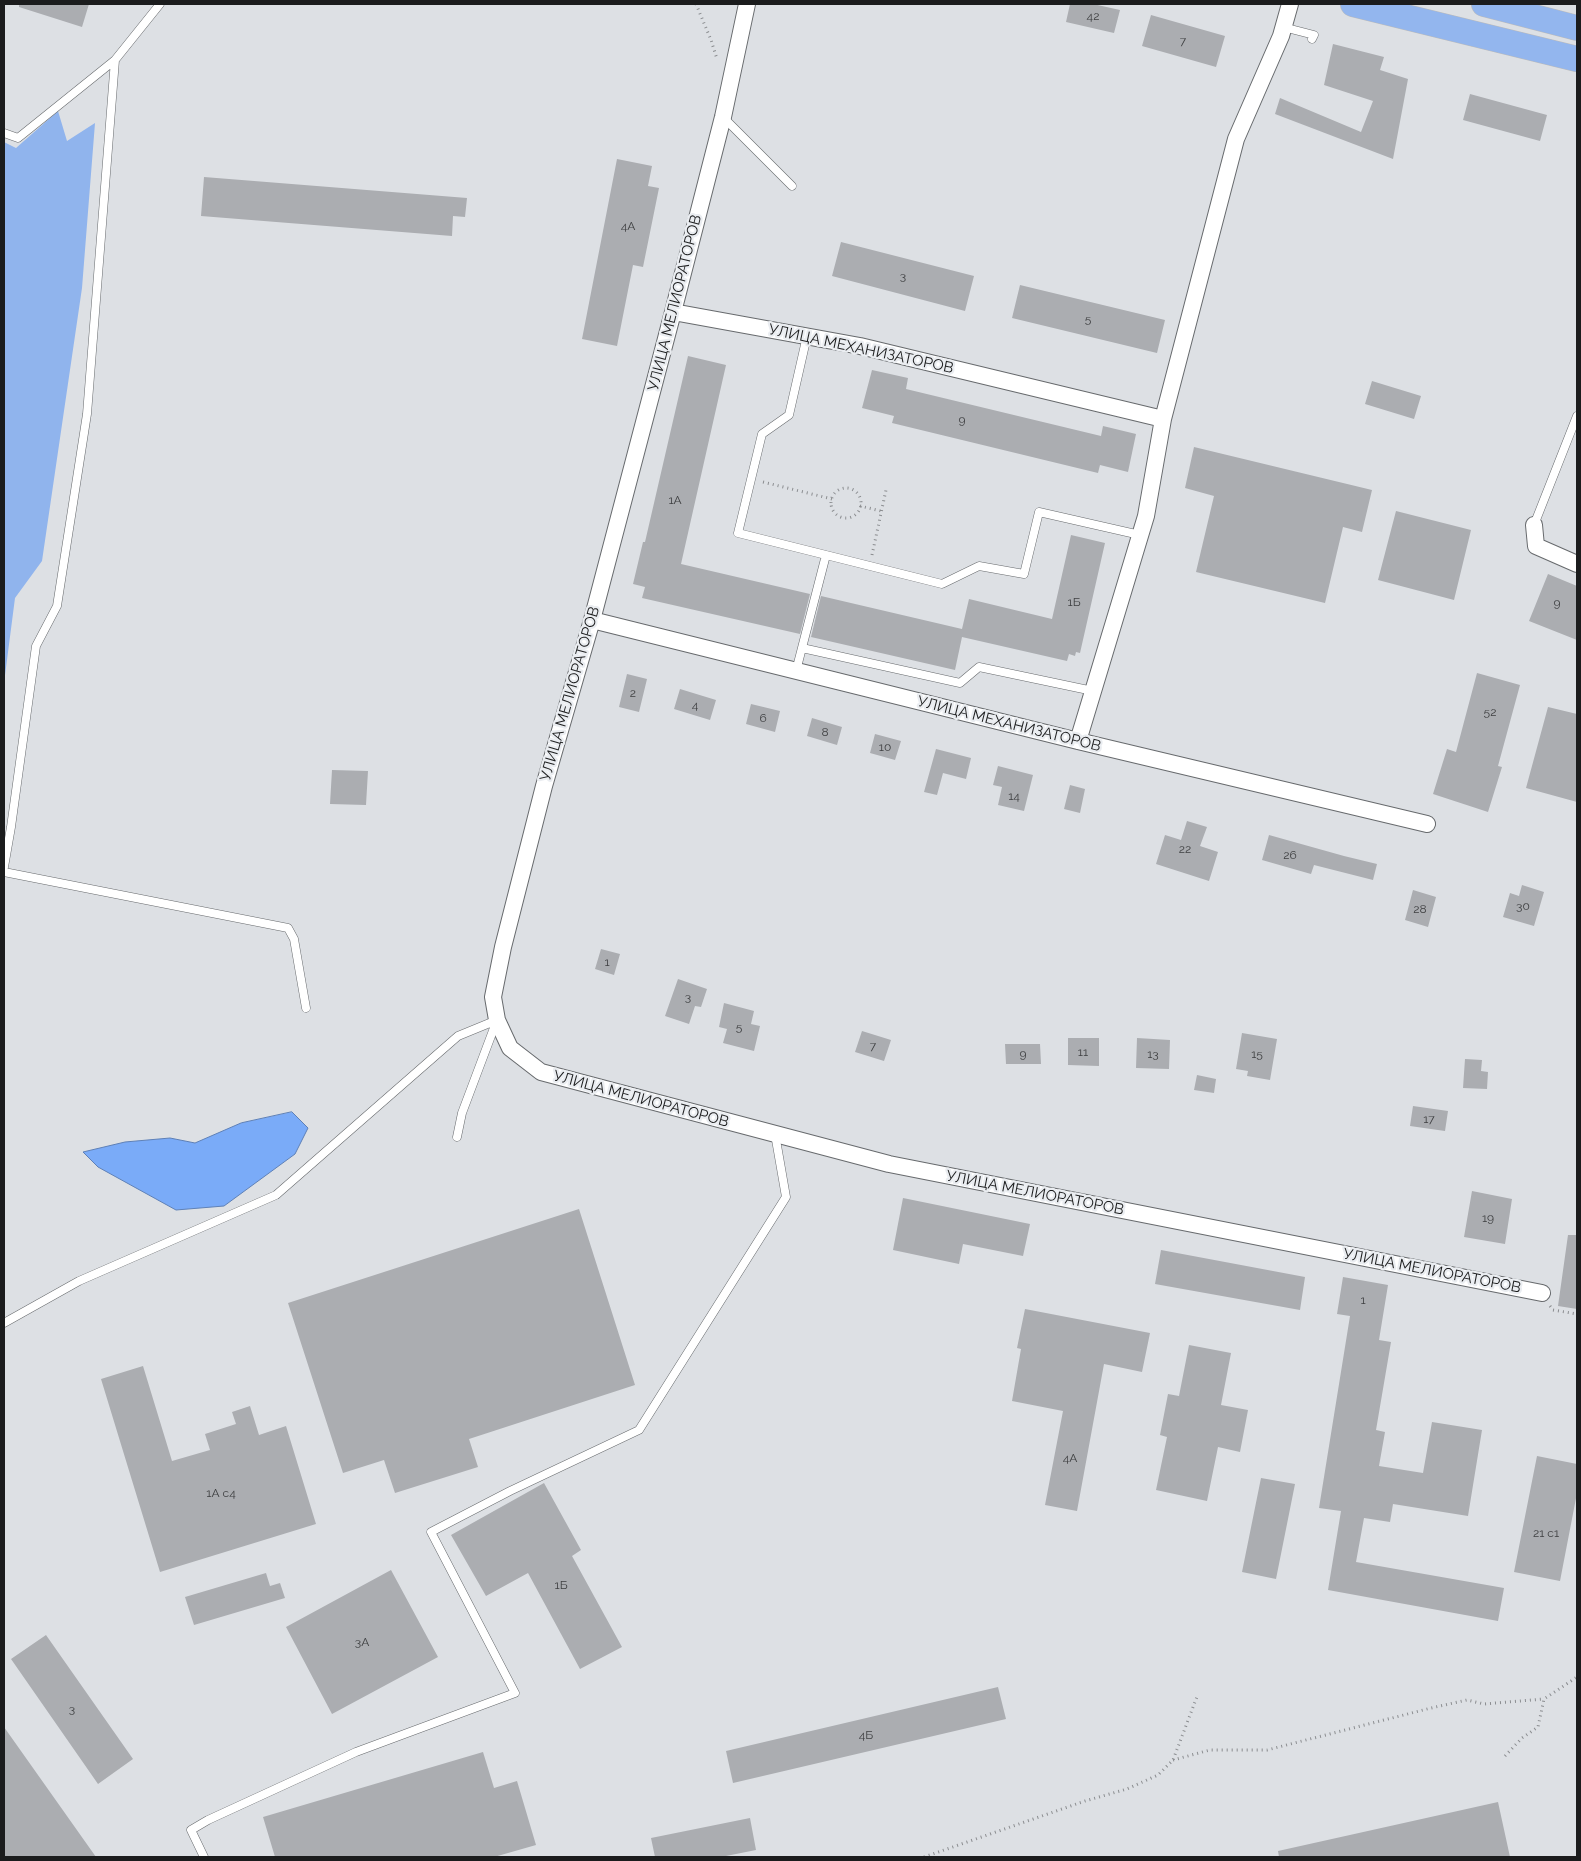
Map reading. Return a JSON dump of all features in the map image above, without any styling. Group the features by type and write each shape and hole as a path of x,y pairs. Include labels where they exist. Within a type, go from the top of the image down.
{"main road":[{"path":"1354,4 1577,59"},
{"path":"1484,4 1577,28"}],"street":[{"name":"УЛИЦА МЕЛИОРАТОРОВ","path":"747,4 723,118 673,312 592,620 544,786 503,947 493,997 497,1020 510,1048 541,1072 889,1164 1542,1292"},
{"path":"1078,741 1146,516 1163,420 1236,139 1281,36 1290,4"},
{"name":"УЛИЦА МЕХАНИЗАТОРОВ","path":"673,312 860,346 1163,420"},
{"path":"1534,525 1536,546 1577,564"},
{"name":"УЛИЦА МЕХАНИЗАТОРОВ","path":"592,620 1078,741 1427,824"}],"lane":[{"path":"4,133 18,138 115,60 160,4"},
{"path":"1283,27 1314,34 1312,39"},
{"path":"4,868 36,646 57,606 87,414 115,60"},
{"path":"723,118 792,186"},
{"path":"807,336 789,415 762,434 738,533 942,584 979,566 1024,574 1039,512 1140,535"},
{"path":"1534,525 1577,416"},
{"path":"796,671 826,555"},
{"path":"802,648 960,683 979,667 1093,691"},
{"path":"4,872 288,928 294,939 306,1008"},
{"path":"457,1137 462,1113 497,1020"},
{"path":"4,1323 79,1281 276,1195 458,1036 497,1020"},
{"path":"204,1857 191,1830 208,1820 356,1752 514,1693 431,1532 510,1491 639,1430 786,1197 775,1134"}],"path":[{"path":"696,4 717,59 733,70"},
{"path":"751,479 832,499"},
{"path":"851,488 860,498 860,506 854,515 844,517 838,515 834,510 832,499 838,490 851,488"},
{"path":"870,566 886,490"},
{"path":"860,506 881,511"},
{"path":"1542,1292 1553,1310 1577,1314"},
{"path":"1173,1760 1210,1750 1267,1750 1467,1700 1484,1704 1544,1700 1577,1677"},
{"path":"924,1857 1085,1801 1127,1789 1158,1775 1173,1760 1198,1694"},
{"path":"1505,1756 1522,1738 1538,1727 1544,1700"}],"shaded area":[{"path":"58,111 67,141 95,123 82,288 42,561 15,598 4,683 4,142 16,148"},
{"path":"292,1112 308,1128 295,1154 224,1206 176,1210 98,1167 83,1152 125,1142 170,1138 195,1143 241,1123"}],"building":[{"path":"19,4 89,4 82,27 19,7"},
{"path":"1070,4 1093,4 1120,10 1114,33 1066,22"},
{"path":"1151,15 1225,36 1216,67 1142,46"},
{"path":"1333,44 1384,57 1380,70 1408,79 1393,159 1275,114 1280,98 1361,132 1373,101 1324,85"},
{"path":"1470,94 1547,115 1540,141 1463,120"},
{"path":"617,159 652,166 648,186 659,188 643,267 633,265 617,346 582,339"},
{"path":"204,177 467,198 465,217 453,216 452,236 201,216"},
{"path":"841,242 974,276 965,311 832,276"},
{"path":"1020,285 1165,320 1157,353 1012,318"},
{"path":"688,356 726,365 681,564 810,594 800,634 642,598 645,587 633,584 643,542 645,542"},
{"path":"872,370 908,378 906,389 1101,436 1103,426 1136,434 1128,472 1100,465 1098,473 892,423 894,416 862,408"},
{"path":"1372,381 1421,396 1414,419 1365,404"},
{"path":"1194,447 1372,490 1362,532 1343,527 1325,603 1196,572 1214,496 1185,488"},
{"path":"1396,511 1471,530 1454,600 1378,580"},
{"path":"1071,535 1105,543 1080,653 1076,652 1075,656 1069,654 1067,661 962,637 955,670 811,637 821,596 962,629 969,599 1052,619"},
{"path":"1548,574 1577,586 1577,640 1529,621"},
{"path":"1477,673 1520,685 1498,766 1502,767 1488,812 1433,794 1447,749 1456,752"},
{"path":"627,674 647,679 639,712 619,707"},
{"path":"680,689 716,700 710,720 674,709"},
{"path":"751,704 780,711 775,732 746,724"},
{"path":"1548,707 1577,714 1577,802 1526,788"},
{"path":"812,718 842,727 837,745 807,736"},
{"path":"875,734 901,741 895,760 870,753"},
{"path":"936,749 971,758 966,779 943,773 937,795 924,792"},
{"path":"998,766 1033,775 1024,811 998,805 1002,787 993,785"},
{"path":"332,770 368,771 366,805 330,804"},
{"path":"1070,785 1085,789 1080,813 1064,809"},
{"path":"1187,821 1207,827 1200,846 1218,852 1209,881 1156,864 1165,835 1181,840"},
{"path":"1269,835 1377,864 1373,880 1314,865 1311,874 1262,860"},
{"path":"1522,885 1544,892 1534,926 1503,917 1510,893 1519,896"},
{"path":"1413,890 1436,897 1428,927 1405,920"},
{"path":"601,949 620,954 614,975 595,969"},
{"path":"678,979 707,989 701,1007 695,1006 689,1024 665,1016"},
{"path":"724,1003 754,1011 751,1024 760,1026 754,1051 723,1043 727,1029 719,1027"},
{"path":"862,1031 891,1040 884,1061 855,1052"},
{"path":"1242,1033 1277,1039 1270,1080 1247,1076 1248,1071 1236,1069"},
{"path":"1068,1038 1099,1038 1099,1066 1068,1065"},
{"path":"1137,1038 1170,1040 1169,1069 1136,1068"},
{"path":"1005,1044 1040,1044 1041,1064 1006,1064"},
{"path":"1465,1059 1482,1060 1481,1071 1488,1072 1487,1089 1463,1088"},
{"path":"1197,1075 1216,1079 1214,1093 1194,1090"},
{"path":"1413,1106 1448,1111 1445,1131 1410,1126"},
{"path":"1472,1191 1512,1199 1505,1244 1464,1237"},
{"path":"903,1198 1030,1224 1023,1256 963,1244 959,1264 893,1250"},
{"path":"579,1209 635,1385 469,1439 478,1467 395,1493 384,1460 343,1473 288,1303"},
{"path":"1568,1235 1577,1235 1577,1309 1558,1306"},
{"path":"1161,1250 1305,1277 1300,1310 1155,1284"},
{"path":"1343,1277 1388,1285 1379,1340 1391,1342 1376,1430 1385,1432 1379,1466 1423,1473 1432,1422 1482,1430 1468,1516 1393,1504 1390,1522 1364,1518 1356,1562 1504,1588 1498,1621 1328,1590 1341,1511 1319,1508 1350,1316 1337,1314"},
{"path":"1025,1309 1150,1333 1142,1372 1104,1364 1077,1511 1045,1505 1063,1411 1012,1401 1021,1349 1017,1348"},
{"path":"1189,1345 1231,1353 1221,1405 1248,1410 1240,1452 1218,1447 1207,1501 1156,1490 1167,1437 1160,1435 1168,1394 1179,1396"},
{"path":"143,1366 172,1461 210,1450 205,1434 236,1424 232,1412 250,1406 259,1435 286,1426 316,1524 160,1572 101,1379"},
{"path":"1537,1456 1577,1464 1577,1493 1560,1581 1514,1572"},
{"path":"1261,1478 1295,1484 1276,1579 1242,1572"},
{"path":"544,1483 581,1550 572,1556 622,1647 580,1669 528,1573 486,1596 451,1535"},
{"path":"391,1570 438,1657 332,1714 286,1627"},
{"path":"266,1573 270,1586 280,1583 285,1598 194,1625 185,1597"},
{"path":"46,1635 133,1759 98,1784 11,1659"},
{"path":"998,1687 1006,1719 733,1783 726,1751"},
{"path":"4,1727 96,1857 4,1857"},
{"path":"483,1752 494,1788 517,1781 536,1845 494,1857 275,1857 263,1817"},
{"path":"1498,1802 1510,1857 1279,1857 1278,1851"},
{"path":"750,1818 756,1850 721,1857 655,1857 651,1838"}]}
